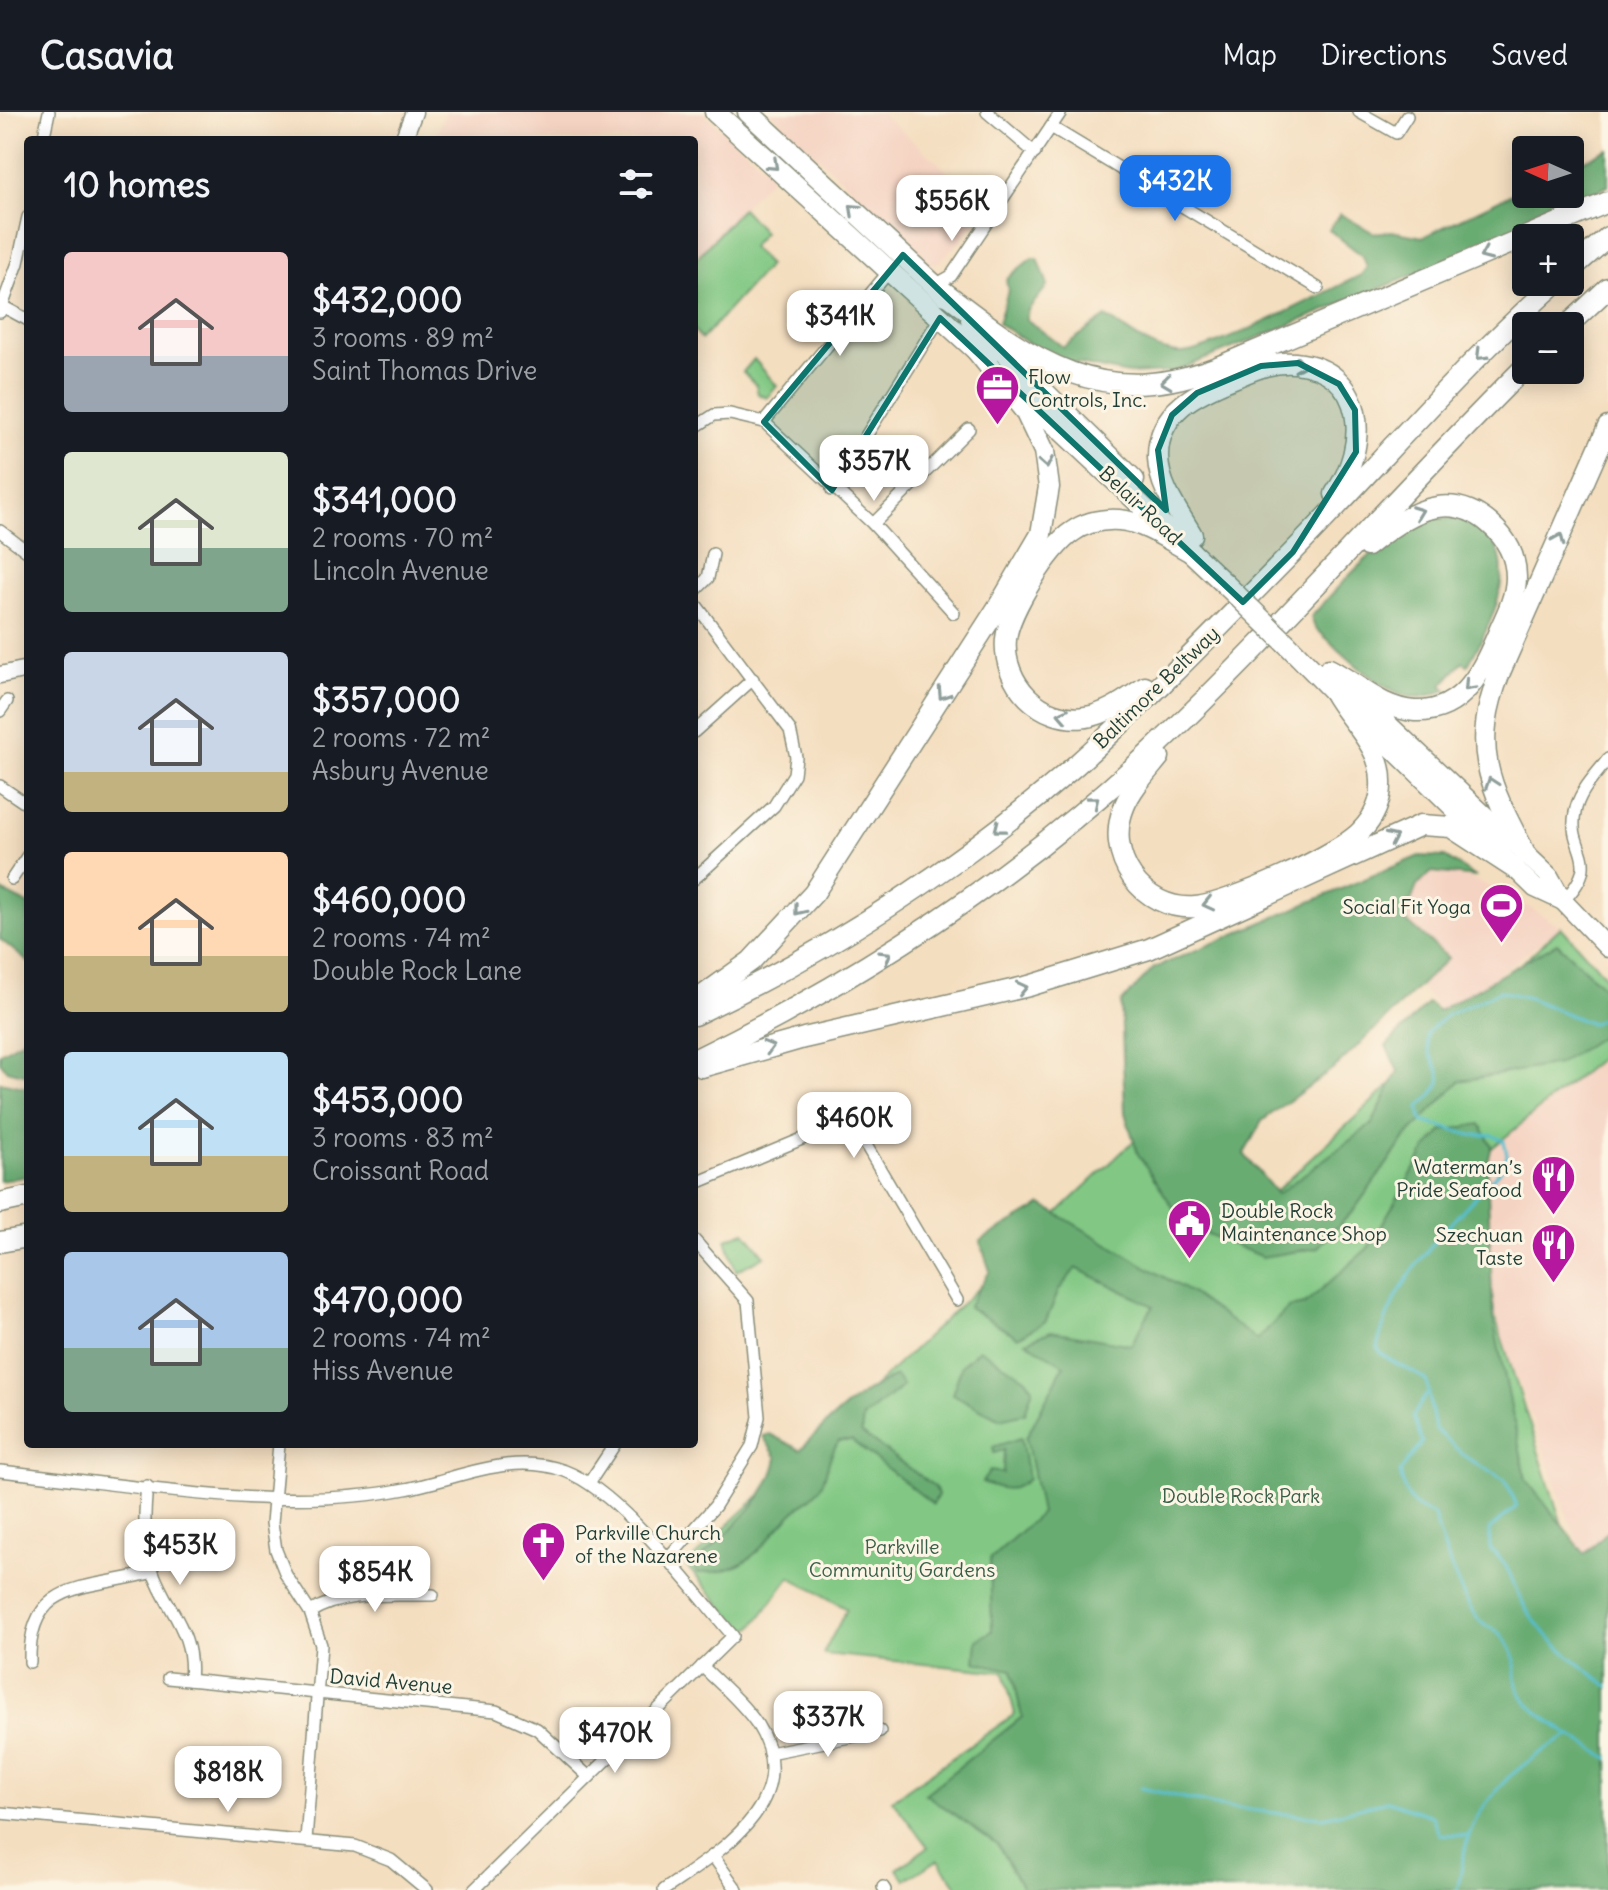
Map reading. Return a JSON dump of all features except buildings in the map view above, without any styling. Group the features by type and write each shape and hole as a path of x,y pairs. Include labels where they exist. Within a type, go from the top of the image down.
{"highway":[{"name":"Belair Road","path":"715,112 1192,544 1291,640 1333,691"},
{"name":"Belair Road","path":"748,112 935,285 1192,544"},
{"path":"935,285 1026,354 1060,371 1108,384 1165,383 1213,370 1608,202"},
{"path":"1584,258 1608,237"},
{"path":"1582,312 1608,288"},
{"name":"Baltimore Beltway","path":"698,1013 835,941 933,877 1077,764 1293,552 1420,416 1543,296"},
{"path":"698,999 751,961 814,893 1035,548 1048,503 1048,469 1044,451 1025,411 976,350"},
{"path":"1192,544 1160,475 1158,450 1166,425 1183,403 1197,393 1261,366 1298,363 1326,373 1349,396 1355,410 1359,438 1341,485 1293,552"},
{"name":"Baltimore Beltway","path":"698,1058 838,985 954,911 1103,793 1213,689 1512,381"},
{"path":"1520,861 1485,764 1486,712 1500,672 1608,427"},
{"path":"1311,590 1402,519 1442,505 1466,508 1486,520 1504,538 1514,558 1516,579 1512,602 1477,680 1452,702 1428,710 1392,707 1329,669"},
{"path":"1182,663 1108,710 1088,717 1067,717 1046,711 1024,695 1011,675 1006,641 1013,613 1053,551 1082,526 1107,520 1133,523 1192,544"},
{"name":"Belair Road","path":"1291,640 1329,669"},
{"path":"1213,689 1131,793 1120,817 1120,855 1131,878 1148,894 1179,907 1209,905 1251,890 1352,840 1371,819 1380,794 1380,768 1365,737 1333,691"},
{"path":"698,1068 819,1034 1029,986 1149,949 1421,825 1451,827 1520,861"},
{"path":"0,1203 24,1198"},
{"path":"0,1242 24,1238"}],"main road":[{"path":"405,136 414,112"},
{"name":"Belair Road","path":"1329,669 1520,861"},
{"path":"0,675 24,670"},
{"name":"Belair Road","path":"1333,691 1520,861 1549,876 1563,901 1608,948"}],"street":[{"path":"44,136 49,112"},
{"path":"987,112 1035,153"},
{"path":"935,285 951,276 1061,112"},
{"path":"1359,112 1396,133 1407,116"},
{"path":"1051,127 1318,288"},
{"path":"24,231 1,309 24,318"},
{"path":"764,422 903,255"},
{"path":"832,490 940,318"},
{"path":"698,425 714,415 730,414 764,422 832,490 873,524 954,613"},
{"path":"873,524 969,429"},
{"path":"0,531 24,549"},
{"path":"698,588 708,578 713,554"},
{"path":"698,607 795,740 794,774 774,806 698,875"},
{"path":"698,728 753,679"},
{"path":"1563,901 1577,886 1584,863 1575,812 1583,792 1608,759"},
{"path":"0,786 24,802"},
{"path":"12,879 24,861"},
{"path":"698,1182 826,1129 838,1126 852,1130 863,1140 957,1300"},
{"path":"667,1560 715,1506 752,1446 759,1417 748,1301 698,1245"},
{"path":"279,1448 273,1537 280,1563 310,1612 321,1645 306,1840"},
{"path":"589,1483 612,1448"},
{"path":"0,1471 273,1499 389,1492 515,1463 554,1467 589,1483 667,1560 733,1636 474,1890"},
{"path":"147,1486 145,1538 153,1572 188,1640 190,1680"},
{"path":"30,1662 32,1628 39,1611 51,1599 73,1588 108,1584 153,1572"},
{"path":"310,1612 328,1601 347,1597 433,1595"},
{"path":"664,1890 742,1833 758,1811 768,1784 769,1753 753,1719 702,1666"},
{"name":"David Avenue","path":"168,1678 481,1708 508,1714 546,1735 589,1777"},
{"path":"769,1753 880,1731"},
{"path":"0,1813 355,1846 380,1854 427,1890"},
{"path":"713,1856 737,1890"}],"highlighted area":[{"path":"903,255 1166,510 1158,450 1172,415 1197,393 1261,366 1298,363 1339,384 1355,410 1356,452 1293,552 1243,602 940,318 832,490 764,422"}],"shaded area":[{"path":"446,112 702,112 773,175 698,257 698,136 435,136"},
{"path":"770,112 880,112 987,206 963,238 934,266"},
{"path":"1411,868 1469,878 1511,896 1561,927 1444,1015 1343,892"},
{"path":"1608,1052 1608,1535 1583,1559 1495,1317 1474,1163"}],"green space":[{"path":"1608,149 1608,186 1584,197 1584,160"},
{"path":"1512,194 1512,208 1560,208 1525,224 1512,224 1512,230 1418,273 1173,372 1128,374 1051,358 998,323 1008,291 1006,279 1032,258 1038,258 1048,285 1028,310 1026,319 1063,347 1106,317 1140,340 1159,348 1178,353 1192,351 1239,334 1361,275 1367,267 1363,256 1329,230 1340,214 1374,233 1391,231 1423,237"},
{"path":"742,208 764,232 751,247 769,265 702,339 698,334 698,257"},
{"path":"754,359 777,386 767,398 758,394 756,385 743,372"},
{"path":"1431,518 1464,520 1487,534 1498,550 1502,568 1495,609 1468,665 1463,662 1442,685 1447,690 1415,697 1392,690 1357,666 1315,628 1311,617 1380,548"},
{"path":"1419,856 1445,857 1476,877 1432,872 1417,886 1404,919 1448,958 1339,1064 1262,1121 1244,1154 1277,1194 1372,1124 1398,1071 1386,1046 1428,1003 1438,1011 1557,943 1608,991 1608,1032 1558,1064 1460,1081 1406,1137 1354,1210 1317,1248 1262,1257 1184,1224 1138,1154 1125,1113 1121,1003 1154,968"},
{"path":"0,890 24,902 24,959 0,939"},
{"name":"Double Rock Park","path":"1561,927 1608,979 1608,1052 1474,1163 1495,1317 1588,1605 1608,1890 960,1890 938,1860 905,1880 897,1869 928,1847 892,1800 1015,1714 1004,1672 823,1654 847,1609 790,1577 752,1628 742,1629 686,1565 1179,1098 1266,1200"},
{"path":"24,1037 24,1074 7,1070 0,1062 0,1053"},
{"path":"0,1082 24,1087 24,1177 0,1181"},
{"name":"Double Rock Park","path":"1480,1124 1492,1146 1487,1166 1493,1319 1526,1480 1585,1554 1608,1531 1608,1890 1023,1890 998,1845 925,1794 1022,1717 1012,1670 975,1662 977,1640 992,1631 990,1559 1041,1513 1026,1438 1064,1365 1026,1342 1051,1331 1131,1345 1153,1306 1076,1268 1059,1290 1046,1321 1018,1337 968,1307 990,1271 980,1241 1042,1205 1191,1293 1257,1340 1289,1307 1305,1304 1368,1248 1426,1149 1442,1131"},
{"path":"745,1232 765,1256 736,1271 726,1239"},
{"path":"979,1349 1025,1378 1033,1388 1025,1413 1000,1419 952,1394 962,1365"},
{"path":"896,1376 903,1386 863,1418 861,1433 935,1487 938,1495 933,1504 852,1441 839,1441 819,1490 756,1553 732,1568 697,1573 693,1565 744,1516 765,1489 777,1458 763,1436 770,1434 800,1450 844,1408"},
{"path":"1021,1438 1028,1479 1017,1487 1006,1489 982,1482 990,1471 1003,1473 1004,1450 994,1453 993,1447"}],"waterway":[{"path":"1608,1015 1591,1024 1529,998 1500,991 1447,1015 1427,1033 1428,1047 1440,1078 1432,1095 1419,1107 1422,1121 1471,1135 1492,1135 1504,1141 1507,1155 1503,1167 1446,1228 1411,1272 1385,1321 1377,1348 1387,1358 1426,1380 1435,1429 1467,1458 1505,1480 1517,1506 1489,1530 1490,1549 1507,1568 1522,1602 1540,1627 1560,1648 1608,1686"},
{"path":"1426,1395 1413,1416 1422,1442 1400,1472 1404,1487 1419,1509 1434,1515 1453,1572 1474,1614 1497,1631 1512,1650 1517,1685 1525,1700 1570,1735"},
{"path":"1457,1890 1467,1841 1477,1818 1510,1776 1570,1735 1608,1758"},
{"path":"1141,1788 1220,1806 1323,1817 1387,1801 1432,1816 1439,1834 1468,1836"}],"place":[{"name":"Flow Controls, Inc.","path":"997,426"},
{"name":"Social Fit Yoga","path":"1502,945"},
{"name":"Waterman’s Pride Seafood","path":"1553,1216"},
{"name":"Double Rock Maintenance Shop","path":"1190,1261"},
{"name":"Szechuan Taste","path":"1554,1285"},
{"name":"Parkville Church of the Nazarene","path":"544,1583"}],"park label":[{"name":"Parkville Community Gardens","path":"902,1558"}]}
